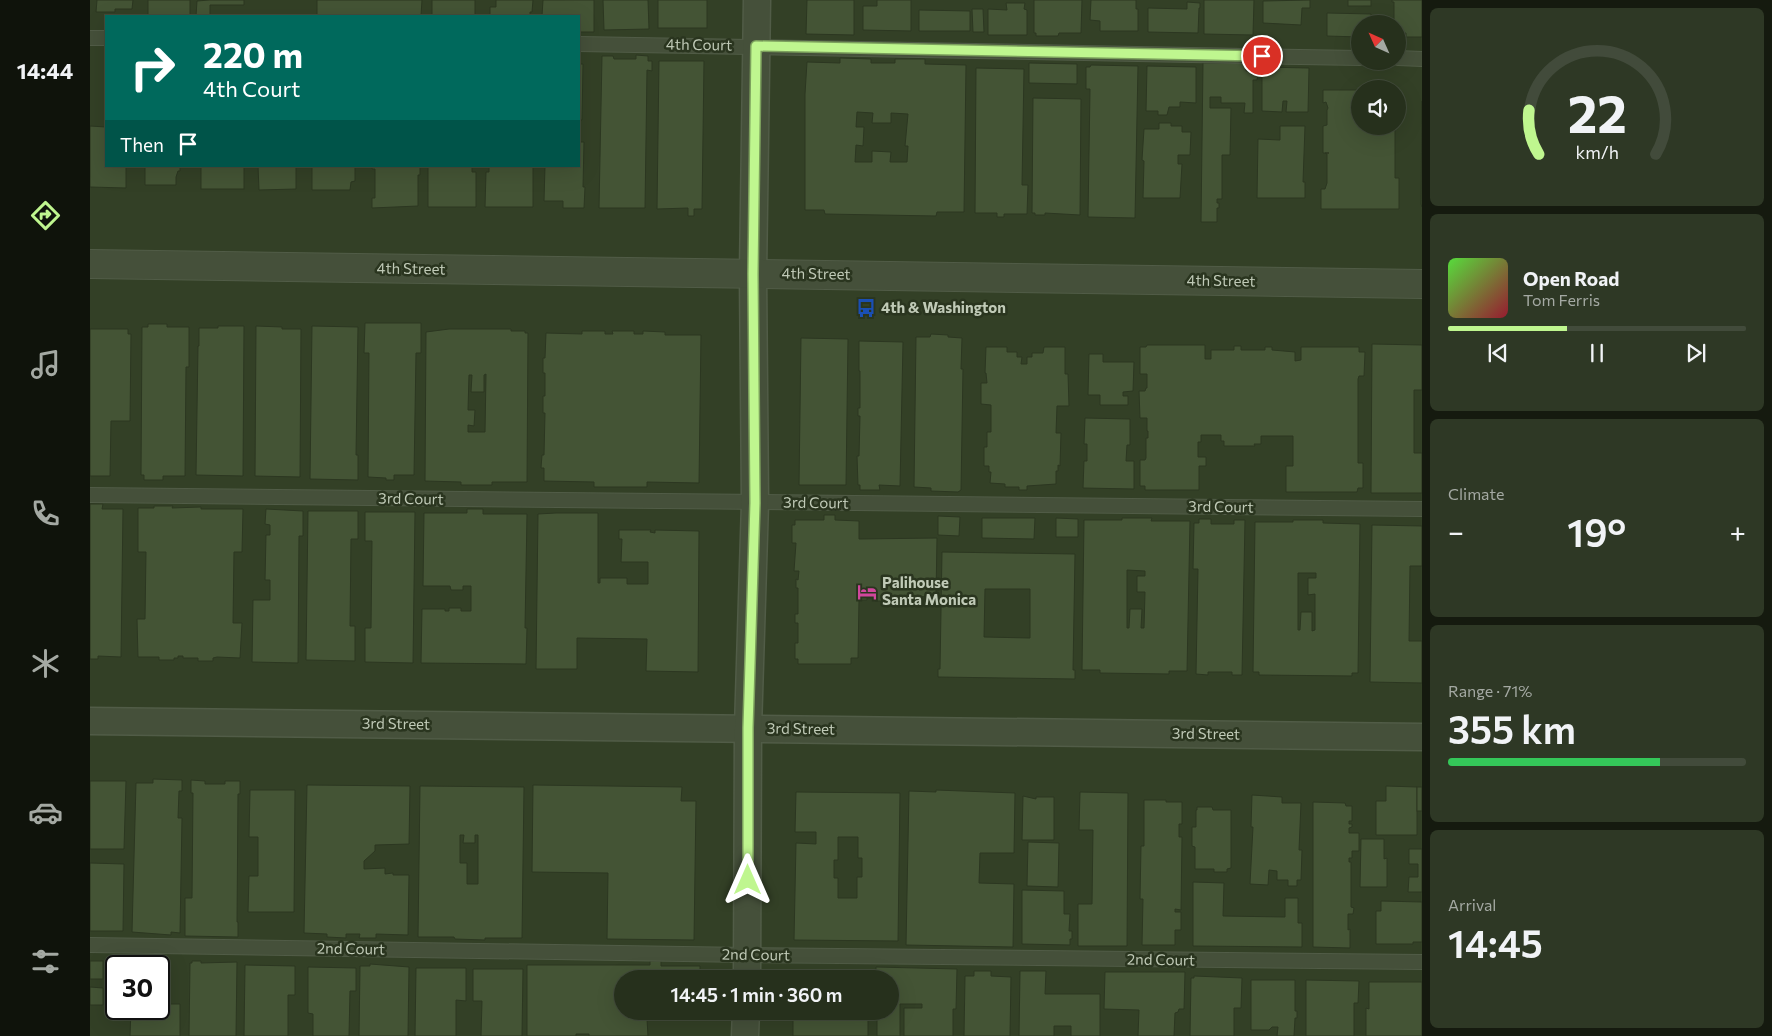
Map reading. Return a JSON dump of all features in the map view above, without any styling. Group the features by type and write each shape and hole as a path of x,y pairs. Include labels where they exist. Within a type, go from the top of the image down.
{"street":[{"path":"747,967 748,728 755,503 753,274 757,0"},
{"name":"4th Street","path":"90,264 1422,284"},
{"name":"3rd Street","path":"90,721 1422,737"},
{"path":"745,1036 746,1020"}],"lane":[{"path":"90,38 105,38"},
{"name":"4th Court","path":"580,44 1351,58"},
{"path":"1406,58 1422,59"},
{"name":"3rd Court","path":"90,496 1422,509"},
{"name":"2nd Court","path":"90,945 747,967 1422,962"}],"building":[{"path":"97,0 133,0 132,9 115,9 115,12 96,12"},
{"path":"148,0 190,0 190,15 148,15"},
{"path":"244,0 244,5 210,5 210,15 196,15 197,1"},
{"path":"317,0 422,0 421,15 317,15"},
{"path":"432,0 475,0 475,15 432,15"},
{"path":"496,0 533,0 530,15 490,15 490,7 496,7"},
{"path":"543,0 594,0 594,32 580,32 580,15 542,15"},
{"path":"603,0 648,0 649,29 604,30"},
{"path":"658,0 707,0 707,28 658,28"},
{"path":"807,0 854,0 854,35 806,34"},
{"path":"877,0 911,0 911,31 863,30 863,6 877,6"},
{"path":"1034,0 1082,0 1081,33 1036,36 1036,33 1034,33"},
{"path":"1091,0 1136,0 1138,31 1100,31 1100,21 1090,20"},
{"path":"1204,0 1254,0 1253,35 1204,34"},
{"path":"1310,0 1310,8 1302,8 1301,25 1263,23 1263,1"},
{"path":"1348,0 1371,0 1371,6 1348,6"},
{"path":"1392,0 1422,0 1422,37 1406,37 1406,15 1394,15 1394,2"},
{"path":"1187,2 1200,3 1198,33 1148,32 1148,8 1187,9"},
{"path":"1006,3 1025,3 1024,9 1027,10 1027,35 988,35 988,9 1007,10"},
{"path":"972,9 983,9 984,32 973,32"},
{"path":"919,10 970,11 970,31 919,31"},
{"path":"1327,13 1371,14 1351,15 1351,37 1327,36"},
{"path":"636,55 648,56 648,61 652,61 652,71 647,70 645,208 599,208 602,56 613,56 614,59 636,59"},
{"path":"840,58 871,59 871,63 895,63 895,59 925,59 925,64 966,65 964,212 937,212 936,216 825,214 824,210 805,210 805,94 807,62 840,63","holes":["857,112 873,113 872,123 891,123 891,113 908,114 905,146 908,146 907,162 890,162 891,152 872,151 872,162 855,162 856,145 863,146 864,127 856,127"]},
{"path":"659,61 704,61 702,209 694,209 694,216 688,216 688,208 657,209"},
{"path":"1029,63 1077,64 1077,84 1029,83"},
{"path":"1203,63 1246,63 1246,71 1254,71 1254,73 1258,74 1257,80 1253,80 1253,113 1244,113 1245,103 1221,103 1221,97 1210,97 1210,108 1231,108 1230,155 1222,155 1222,199 1217,199 1219,208 1217,208 1217,222 1201,222"},
{"path":"580,64 583,64 582,120 580,120"},
{"path":"1091,65 1138,66 1135,218 1088,217 1090,89 1086,89 1086,67"},
{"path":"1147,66 1196,67 1196,103 1180,102 1180,107 1169,107 1167,115 1158,115 1158,111 1146,111"},
{"path":"1262,67 1309,68 1308,112 1286,112 1287,101 1283,101 1282,112 1262,111"},
{"path":"976,68 1024,69 1022,185 1028,185 1027,214 1004,214 1004,217 997,217 997,213 975,213"},
{"path":"1323,90 1351,90 1351,135 1395,135 1395,178 1399,178 1399,209 1321,209 1321,189 1325,189 1327,183 1327,154 1323,153 1323,126 1327,125 1328,108 1326,102 1323,103"},
{"path":"1033,98 1081,99 1080,215 1045,213 1045,215 1035,215 1035,213 1032,213"},
{"path":"1422,101 1422,207 1421,204"},
{"path":"1159,123 1171,123 1171,126 1182,126 1182,132 1191,132 1190,155 1178,155 1178,164 1182,164 1180,198 1143,198 1144,161 1142,160 1144,129 1159,129"},
{"path":"90,126 105,127 105,167 126,167 126,188 90,187"},
{"path":"1280,126 1305,126 1303,182 1305,182 1305,198 1257,198 1258,139 1280,140"},
{"path":"580,142 584,142 584,208 563,208 563,201 544,201 545,167 580,167"},
{"path":"145,167 180,167 176,177 176,185 145,185"},
{"path":"201,167 244,167 244,189 201,189"},
{"path":"258,167 296,167 296,189 259,190"},
{"path":"312,167 355,167 355,181 351,182 350,190 312,190"},
{"path":"372,167 420,167 420,175 418,175 418,206 372,208 372,198 375,198 375,169 372,169"},
{"path":"428,167 472,167 472,172 476,172 476,207 428,207"},
{"path":"489,167 533,167 533,207 485,207 486,172 489,172"},
{"path":"365,323 421,323 421,353 416,353 414,475 394,475 394,480 368,477 369,353 364,353"},
{"path":"148,324 167,324 167,327 189,327 189,367 186,367 185,476 163,476 163,480 144,480 144,475 141,475 142,327 148,327"},
{"path":"218,326 244,326 243,476 196,475 199,328 218,328"},
{"path":"256,326 301,329 300,477 255,476"},
{"path":"312,326 358,327 356,455 358,455 358,480 310,479"},
{"path":"90,329 128,329 128,334 131,334 130,421 111,421 110,476 90,476"},
{"path":"449,329 511,329 511,331 525,331 525,333 528,333 527,482 492,482 492,485 461,485 461,482 425,481 426,332","holes":["486,374 485,432 468,432 468,425 474,426 475,410 468,410 469,375 472,375 471,392 484,392 484,375"]},
{"path":"582,331 605,331 605,334 613,334 612,331 634,331 634,334 643,334 643,331 665,332 665,335 701,335 699,483 647,482 647,487 594,487 594,482 544,481 544,468 541,468 542,455 544,455 545,413 543,413 543,396 545,396 545,373 543,373 543,358 545,358 546,333 582,334"},
{"path":"931,334 962,338 961,490 958,492 931,491 931,488 914,487 916,337 930,337"},
{"path":"801,338 848,339 846,485 799,485"},
{"path":"859,341 903,342 900,486 879,485 880,490 860,490 860,485 858,485 857,456 859,456 860,416 858,416 858,408 860,408"},
{"path":"1372,344 1422,345 1422,390 1414,390 1414,453 1422,453 1422,493 1371,493"},
{"path":"1147,345 1205,345 1205,359 1211,359 1211,350 1234,350 1234,346 1241,346 1241,350 1265,350 1265,347 1272,347 1272,350 1295,352 1295,361 1301,360 1301,347 1359,347 1359,352 1365,352 1364,376 1359,376 1358,379 1358,463 1363,463 1363,488 1358,488 1357,492 1286,492 1286,466 1293,466 1293,436 1261,436 1261,444 1254,444 1255,446 1224,446 1224,441 1221,441 1221,435 1201,435 1201,442 1198,442 1198,457 1206,457 1206,466 1199,466 1199,490 1145,490 1145,486 1140,486 1140,460 1145,460 1146,458 1148,431 1147,418 1140,418 1139,391 1145,391 1147,388 1147,374 1140,374 1140,347 1146,347"},
{"path":"986,347 1007,347 1007,352 1017,352 1017,357 1022,357 1021,364 1027,364 1027,357 1032,357 1032,353 1043,353 1044,347 1065,347 1065,374 1068,374 1069,406 1057,406 1056,433 1061,433 1060,466 1058,465 1058,471 1056,471 1056,484 1027,486 1027,490 1019,490 1019,487 1005,487 1005,484 990,483 991,472 989,472 989,466 984,466 984,447 987,447 987,432 991,432 991,405 981,404 981,383 987,383 985,373"},
{"path":"1089,354 1103,354 1103,362 1134,362 1133,391 1123,392 1123,396 1128,396 1128,405 1100,405 1100,395 1088,395"},
{"path":"1085,418 1130,419 1130,445 1127,445 1126,461 1134,461 1134,489 1083,488 1084,461 1087,461 1087,444 1084,444"},
{"path":"90,504 103,504 102,509 123,509 121,657 98,656 98,659 90,659"},
{"path":"154,506 243,509 242,552 234,552 233,623 242,623 240,658 217,657 213,658 213,661 198,661 198,658 183,658 183,656 178,656 174,660 159,660 159,657 138,657 137,619 145,619 146,552 138,552 138,508 154,508"},
{"path":"266,509 303,511 303,536 299,536 298,663 252,662 253,600 270,600 270,580 265,580 266,535 270,535 270,525 265,524"},
{"path":"467,509 483,509 483,514 527,514 526,664 421,663 422,609 445,609 445,611 449,611 449,608 461,608 461,611 471,611 471,586 463,586 463,590 451,590 450,586 423,586 424,513 467,513"},
{"path":"308,511 358,511 358,539 351,539 350,626 355,626 355,661 306,660"},
{"path":"365,512 415,512 413,663 365,662 365,628 371,628 372,541 365,541"},
{"path":"598,513 598,583 600,583 600,578 627,578 627,584 648,584 648,562 621,562 622,539 619,539 619,530 651,530 650,532 655,533 655,530 699,531 698,672 646,671 647,639 577,638 577,669 536,669 538,514"},
{"name":"Palihouse Santa Monica","path":"824,515 835,515 835,520 859,521 859,539 937,538 936,596 898,598 898,600 893,600 890,597 890,601 875,601 875,597 859,600 858,658 851,658 851,664 798,664 798,659 795,659 795,643 798,643 798,623 795,623 795,614 798,614 796,579 798,580 799,571 794,571 796,543 792,543 792,525 795,525 795,520 824,520"},
{"path":"938,516 960,517 959,536 938,535"},
{"path":"982,518 1035,518 1034,539 982,538"},
{"path":"1056,518 1078,519 1078,537 1056,537"},
{"path":"1122,518 1152,518 1151,521 1190,521 1187,671 1169,671 1169,674 1100,673 1100,670 1082,670 1084,520 1122,520","holes":["1127,570 1145,571 1145,576 1137,576 1137,592 1145,592 1144,628 1141,628 1142,609 1130,609 1129,628 1127,628"]},
{"path":"1199,519 1211,519 1211,524 1234,524 1234,520 1245,520 1242,675 1232,675 1232,672 1208,672 1208,675 1196,674 1198,569 1193,569 1194,523 1199,523"},
{"path":"1293,520 1323,520 1323,523 1360,524 1358,673 1352,673 1352,676 1259,675 1259,672 1253,672 1255,522 1293,522","holes":["1298,573 1316,573 1316,578 1308,578 1308,595 1315,594 1315,630 1312,631 1312,612 1301,612 1300,630 1298,630"]},
{"path":"1372,525 1422,526 1422,566 1410,566 1409,641 1422,641 1422,683 1370,682"},
{"path":"942,552 1075,554 1073,670 1075,670 1075,679 938,677 938,669 940,669","holes":["985,589 1030,589 1030,638 984,637"]},
{"path":"153,779 182,780 182,791 179,791 178,818 182,818 180,933 171,932 171,935 132,932 136,783 153,783"},
{"path":"191,780 205,781 205,784 225,784 225,781 240,781 240,794 238,794 238,937 185,936 185,898 192,898 193,793 191,793"},
{"path":"90,781 126,781 124,849 90,849"},
{"path":"307,785 410,786 409,844 375,845 375,851 364,861 364,869 385,868 385,874 409,875 408,935 376,934 376,938 359,938 360,934 346,934 346,938 327,937 327,934 304,933"},
{"path":"533,785 682,787 681,801 696,801 694,940 607,939 608,873 532,872"},
{"path":"420,786 524,787 522,938 485,938 485,940 455,939 454,937 418,937","holes":["460,835 464,835 463,843 475,843 475,835 478,835 478,884 467,884 467,863 460,863"]},
{"path":"1386,786 1417,787 1417,835 1376,835 1376,801 1386,801"},
{"path":"1417,787 1422,787 1422,811 1417,811"},
{"path":"250,790 295,790 294,912 248,912 249,876 258,876 258,837 249,837"},
{"path":"936,790 1015,793 1014,853 980,853 979,883 1014,884 1013,947 906,945 909,791 936,792"},
{"path":"796,792 900,793 898,941 794,940 796,843 816,844 816,832 795,832","holes":["838,837 858,837 858,858 862,858 862,877 857,877 857,898 838,898 838,878 834,878 834,860 838,860"]},
{"path":"1080,792 1128,793 1127,946 1078,946 1078,904 1092,904 1093,830 1079,830"},
{"path":"1252,795 1282,797 1282,803 1301,803 1299,850 1302,850 1301,880 1297,880 1297,886 1288,886 1288,880 1277,880 1277,871 1269,870 1268,885 1250,884 1253,827 1251,827"},
{"path":"1023,796 1036,799 1036,797 1054,797 1054,840 1022,840"},
{"path":"1144,800 1182,802 1182,824 1179,824 1179,837 1182,837 1181,910 1175,909 1175,912 1181,912 1181,930 1175,930 1175,945 1142,945 1143,899 1140,899 1141,846 1144,846"},
{"path":"1313,802 1345,803 1346,806 1352,806 1352,821 1349,821 1349,824 1352,824 1352,827 1349,828 1349,833 1359,833 1359,851 1352,851 1352,858 1349,858 1349,862 1351,862 1351,907 1354,908 1353,914 1348,914 1350,948 1313,947"},
{"path":"1197,807 1212,807 1213,810 1231,810 1231,868 1227,869 1227,872 1214,872 1214,869 1195,869 1195,847 1192,846 1192,827 1196,827"},
{"path":"1361,839 1384,839 1384,859 1387,858 1387,887 1360,887"},
{"path":"1028,842 1059,843 1058,887 1027,886"},
{"path":"1409,849 1422,849 1422,892 1408,892 1409,877 1418,877 1418,864 1409,864"},
{"path":"90,863 124,864 123,931 90,931"},
{"path":"1193,882 1224,883 1223,916 1285,917 1285,898 1298,898 1298,923 1302,923 1302,947 1193,946"},
{"path":"1022,890 1064,891 1064,914 1070,914 1069,931 1072,931 1070,945 1022,944"},
{"path":"1381,901 1422,902 1422,942 1413,942 1413,944 1376,944 1376,911 1381,911"},
{"path":"90,961 103,961 103,979 90,979"},
{"path":"192,961 201,961 201,963 237,962 236,1036 189,1036 190,963"},
{"path":"650,961 661,961 661,966 700,966 700,970 614,970 614,1020 647,1020 648,1036 589,1036 589,1034 576,1034 576,1036 527,1036 527,965 650,965"},
{"path":"370,964 409,967 408,1036 359,1036 360,966 370,966"},
{"path":"245,965 295,966 295,995 288,995 288,1036 244,1036"},
{"path":"308,967 356,968 356,991 350,991 349,1036 313,1036 313,1014 308,1013"},
{"path":"876,967 957,969 956,1009 953,1009 953,1036 904,1036 904,1008 922,1008 922,1004 900,1004 900,1036 877,1036 877,1020 899,1020 899,970 876,970"},
{"path":"416,968 466,968 466,1001 456,1000 456,1036 415,1036"},
{"path":"473,969 523,969 522,1036 481,1036 482,1001 473,1001"},
{"path":"974,971 991,971 991,976 1011,977 1010,1036 964,1036 965,976 974,976"},
{"path":"1020,971 1046,971 1045,994 1100,994 1100,1036 1071,1036 1071,1026 1054,1026 1054,1036 1019,1036"},
{"path":"1105,972 1185,972 1184,1009 1179,1009 1175,1013 1174,1036 1138,1036 1139,1010 1104,1009"},
{"path":"1194,976 1242,978 1241,1008 1234,1008 1234,1036 1190,1036 1191,978 1194,978"},
{"path":"1251,980 1295,980 1295,1011 1297,1011 1297,1018 1295,1018 1294,1036 1277,1036 1278,1027 1272,1027 1269,1030 1251,1030"},
{"path":"1306,980 1359,981 1358,1003 1354,1003 1354,1036 1306,1036"},
{"path":"1369,982 1422,982 1422,1036 1366,1036 1366,1008 1369,1009"},
{"path":"90,987 103,988 103,1005 90,1005"},
{"path":"170,1004 180,1004 180,1036 130,1036 131,1020 170,1020"},
{"path":"793,1020 868,1020 868,1036 793,1036"}],"place":[{"name":"4th & Washington","path":"866,308"},
{"name":"Palihouse Santa Monica","path":"867,592"}],"route":[{"path":"748,880 748,728 755,503 753,274 756,46 1262,56"}]}
